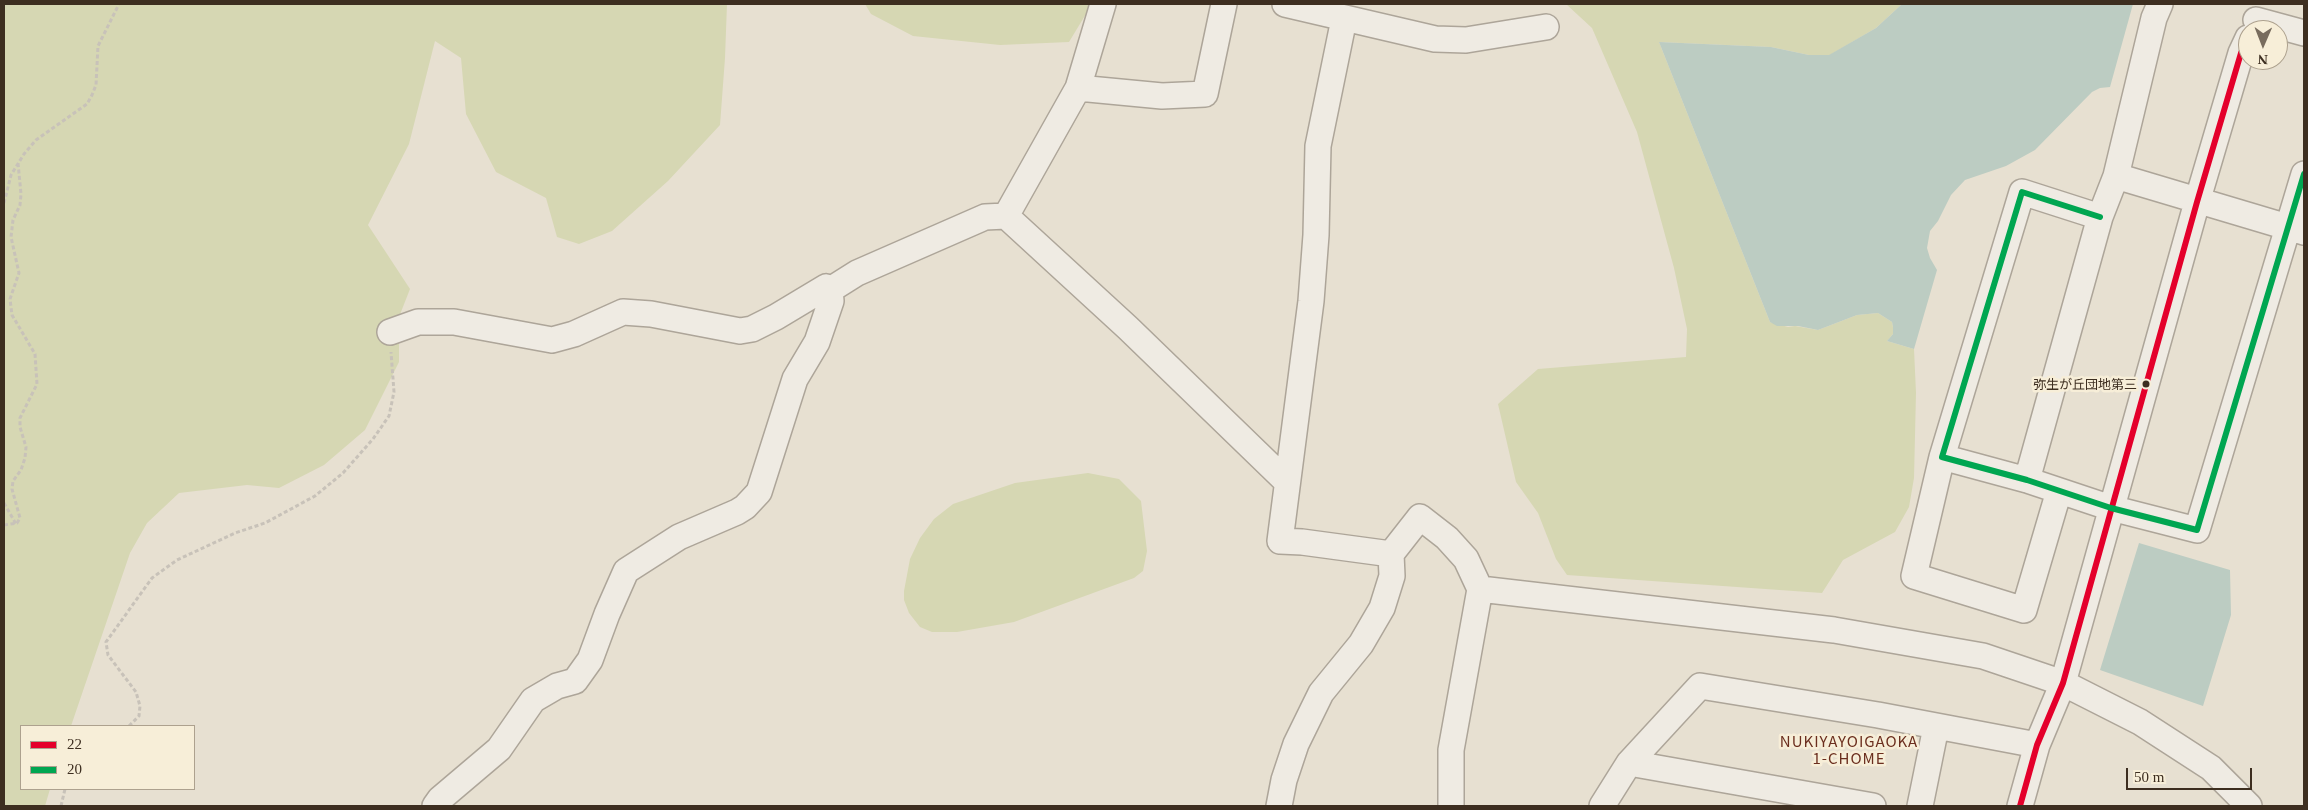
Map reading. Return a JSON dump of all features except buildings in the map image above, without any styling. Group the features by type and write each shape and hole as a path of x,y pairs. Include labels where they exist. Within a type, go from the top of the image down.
{"street":[{"path":"1006,216 1078,88 1103,4"},
{"path":"1078,88 1162,96 1204,94 1224,4"},
{"path":"1285,4 1435,39 1466,40 1546,27"},
{"path":"2027,480 2100,217 2116,176 2154,18 2160,4"},
{"path":"1344,19 1318,146 1312,301 1286,481 1280,541 1302,542 1391,554"},
{"path":"2288,29 2304,32"},
{"path":"2020,806 2038,745 2063,683 2197,202 2238,63"},
{"path":"1942,457 2027,480 2111,508 2197,530 2296,230 2304,174"},
{"path":"2116,176 2197,202 2296,230"},
{"path":"2059,491 2024,610 1914,576 1942,457 2022,192 2100,217"},
{"path":"830,290 857,273 985,217 1006,216 1128,328 1286,481"},
{"path":"390,332 418,322 454,322 552,340 574,334 624,312 651,314 740,331 752,329 776,317 826,286 830,290 831,301 817,342 794,379 759,492 745,507 737,512 679,536 626,571 606,614 590,660 575,681 557,686 533,700 499,749 435,806"},
{"path":"1279,806 1284,780 1296,744 1321,693 1361,644 1382,608 1392,576 1391,554 1420,517 1447,538 1466,559 1480,589 1451,750 1451,806"},
{"path":"1480,589 1844,632 1983,656 2063,683 2140,722 2211,768 2249,806"},
{"path":"1602,806 1629,763 1700,686 1878,715 2038,745"},
{"path":"1920,806 1936,727"},
{"path":"1629,763 1874,806"},
{"path":"2211,768 2237,806"}],"path":[{"path":"4,203 11,175 36,140 87,104 96,85 98,46 119,4"},
{"path":"16,524 20,518 20,513 12,489 13,481 21,470 26,458 26,447 20,427 20,418 37,384 34,354 12,315 10,299 19,273 11,237 13,220 20,205 21,194 18,163"},
{"path":"130,725 139,716 140,706 136,692 108,655 106,642 152,578 177,560 235,533 265,522 315,496 343,473 373,439 389,416 394,392 390,332"},
{"path":"4,503 16,524"},
{"path":"4,525 16,524"},
{"path":"62,806 64,790"}],"green space":[{"path":"4,4 727,4 720,125 668,181 612,231 579,244 557,237 546,198 496,172 466,114 461,58 435,41 409,144 368,225 410,289 399,317 399,362 365,430 324,465 279,488 247,485 179,493 147,523 130,553 71,725 20,725 20,790 50,790 45,806 4,806"},
{"path":"865,4 1092,4 1069,42 1000,45 913,36 871,14"},
{"path":"1566,4 1902,4 1876,28 1830,55 1809,55 1771,47 1659,42 1770,322 1788,327 1795,326 1818,330 1857,315 1878,313 1892,322 1893,334 1887,341 1914,349 1916,393 1914,478 1909,507 1895,532 1843,560 1822,593 1567,575 1556,559 1538,513 1516,482 1498,404 1538,369 1686,357 1687,329 1674,268 1637,132 1592,28"},
{"path":"1088,473 1119,479 1141,501 1147,551 1143,571 1134,578 1014,622 957,632 932,632 920,627 909,613 904,600 904,591 910,559 920,538 934,519 953,504 1015,483"}],"shaded area":[{"path":"1902,4 2133,4 2110,87 2100,88 2092,92 2035,150 2006,166 1965,180 1951,195 1938,221 1930,231 1927,248 1937,270 1914,349 1887,341 1893,334 1892,322 1878,313 1857,315 1818,330 1798,326 1777,326 1770,322 1659,42 1771,47 1809,55 1829,55 1876,28"},
{"path":"2139,543 2230,570 2231,615 2203,706 2100,670"}],"transit line":[{"name":"22","path":"2020,806 2037,745 2063,683 2197,202 2238,63"},
{"name":"20","path":"2100,217 2022,192 1942,457 2027,480 2111,508 2197,530 2304,174"}],"place":[{"name":"弥生が丘団地第三","path":"2146,384"}],"district":[{"name":"NUKIYAYOIGAOKA 1-CHOME","path":"1849,750"}]}
